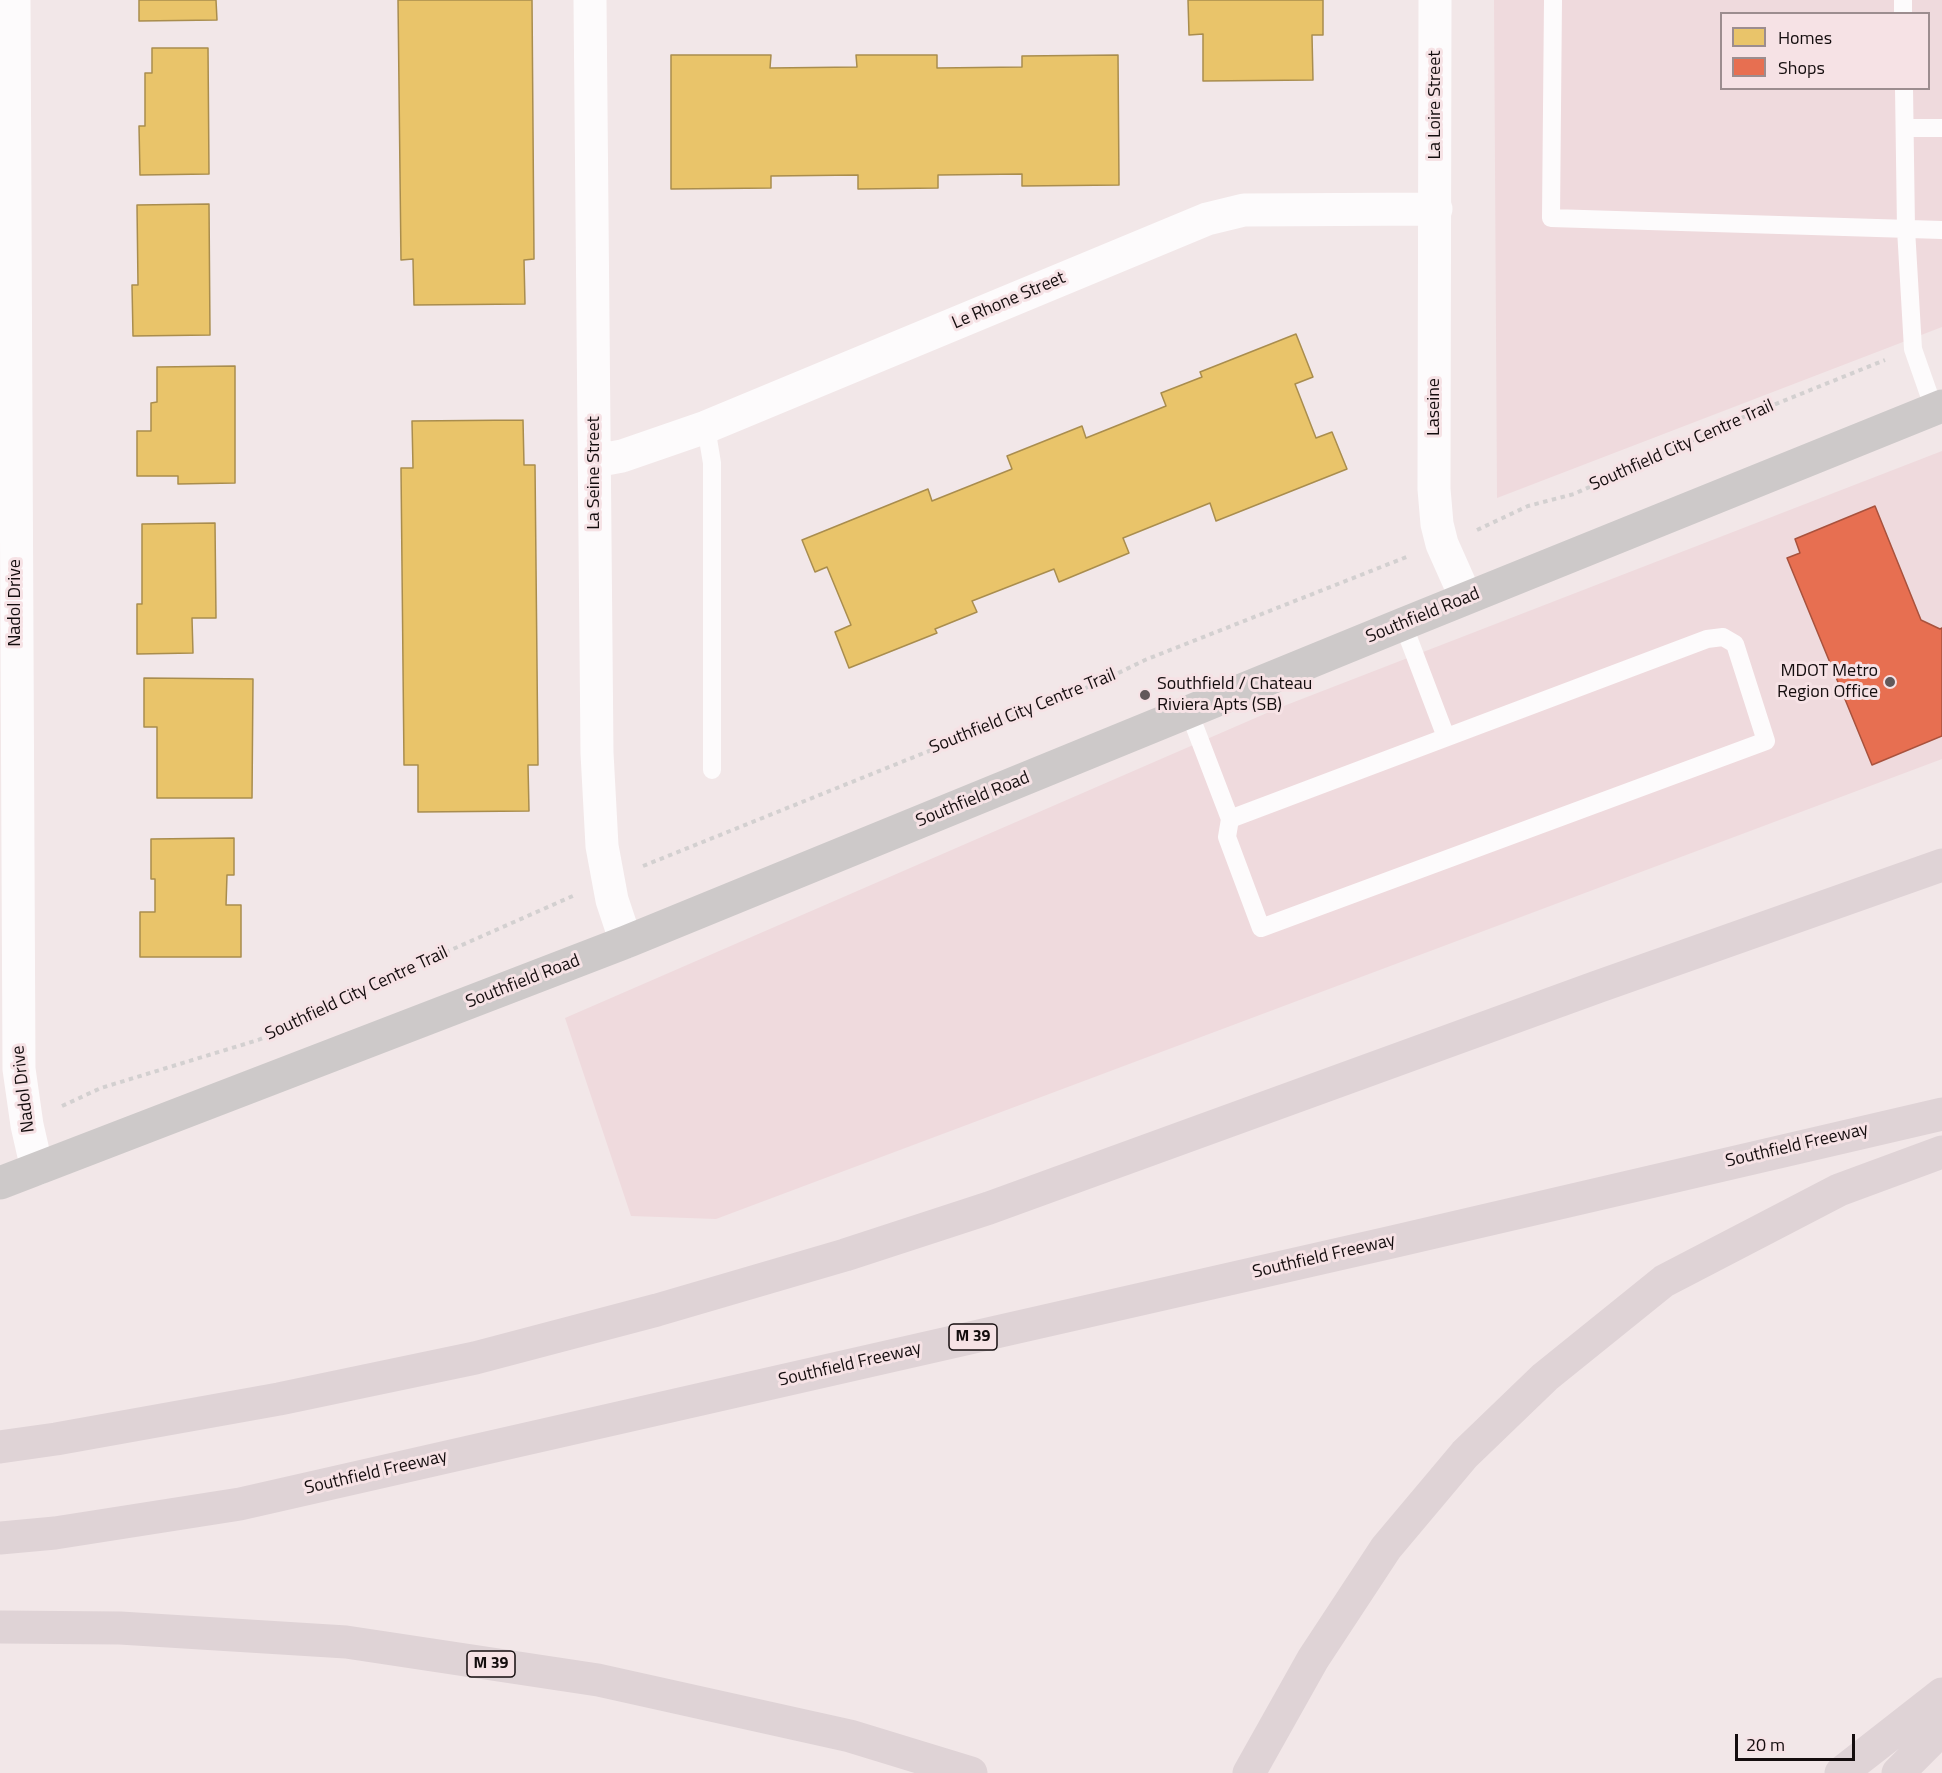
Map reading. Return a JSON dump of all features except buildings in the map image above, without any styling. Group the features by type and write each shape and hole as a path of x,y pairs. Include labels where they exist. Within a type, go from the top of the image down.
{"highway":[{"path":"0,1447 279,1399 475,1358 657,1310 834,1258 988,1208 1597,987 1942,865"},
{"name":"Southfield Freeway","path":"0,1538 56,1533 240,1504 1942,1114"},
{"path":"1255,1762 1313,1659 1386,1548 1465,1454 1545,1377 1664,1281 1839,1190 1942,1152"},
{"name":"M 39","path":"0,1627 120,1628 346,1642 587,1678 850,1736 971,1773"},
{"path":"1841,1773 1942,1694"},
{"path":"1898,1773 1942,1729"}],"main road":[{"name":"Southfield Road","path":"0,1183 626,942 1466,598 1938,408"}],"street":[{"name":"Nadol Drive","path":"14,0 19,1069 27,1125 37,1169"},
{"name":"La Seine Street","path":"590,0 597,753 602,846 612,900 626,942"},
{"name":"La Loire Street","path":"1436,0 1436,209"},
{"name":"Le Rhone Street","path":"595,461 622,456 706,427 1207,219 1244,210 1436,209"},
{"name":"Laseine","path":"1436,209 1434,489 1437,524 1442,544 1466,598"}],"lane":[{"path":"1553,0 1551,218 1942,230"},
{"path":"1904,90 1906,229 1913,349 1938,408"},
{"path":"1905,128 1942,128"},
{"path":"706,427 712,463 712,770"},
{"path":"1403,624 1446,737"},
{"path":"1189,711 1230,819 1227,837 1261,928 1766,741 1735,644 1723,637 1707,639 1230,819"}],"path":[{"name":"Southfield City Centre Trail","path":"1471,532 1528,506 1574,494 1741,418 1893,357"},
{"name":"Southfield City Centre Trail","path":"648,864 1098,683 1145,660 1398,560"},
{"name":"Southfield City Centre Trail","path":"66,1103 101,1088 267,1036 304,1021 383,980 575,894"}],"shaded area":[{"path":"1494,0 1942,0 1942,327 1497,498"},
{"path":"1942,451 1942,759 716,1219 631,1216 565,1018 1276,709"}],"place":[{"name":"MDOT Metro Region Office","path":"1890,682"},
{"name":"Southfield / Chateau Riviera Apts (SB)","path":"1145,695"}]}
